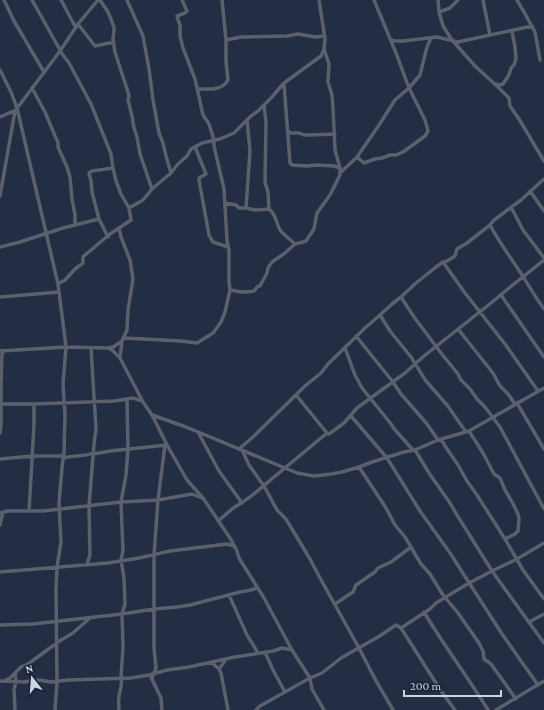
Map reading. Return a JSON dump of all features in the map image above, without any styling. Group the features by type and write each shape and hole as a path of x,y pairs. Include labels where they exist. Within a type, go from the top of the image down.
{"street":[{"path":"4,0 14,21 44,72"},
{"path":"32,0 91,104 111,154 119,190 129,208 131,220 110,234 85,255 83,257 82,264 75,268 65,280 58,284"},
{"path":"60,0 76,28"},
{"path":"0,196 16,110 78,24 99,0 114,26 113,43 115,52 129,96 128,100 140,154 152,189"},
{"path":"127,0 143,36 159,133 171,173"},
{"path":"0,433 1,352 66,347 108,348 113,347 123,340 181,341 195,343 200,342 213,333 221,322 230,290 224,189 214,140 209,124 204,115 195,79 180,36 180,26 177,16 187,11 182,0"},
{"path":"197,89 214,89 224,85 228,80 222,0"},
{"path":"129,208 143,200 152,189 171,173 192,149 202,143 220,139 234,133 284,84 318,58 324,49 326,42 319,0"},
{"path":"357,157 364,163 390,155 399,154 412,146 427,133 428,129 409,88 396,52 374,0"},
{"path":"438,0 439,12 443,26 452,40 475,66 508,98 510,106 544,161"},
{"path":"439,12 450,8 458,0"},
{"path":"483,0 490,35"},
{"path":"517,0 532,26 540,60"},
{"path":"78,24 95,46 113,43"},
{"path":"390,39 402,41 437,37 458,42 532,26"},
{"path":"495,84 503,84 509,75 511,68 515,64 516,56 512,31"},
{"path":"226,40 241,37 287,36 298,34 315,37 325,36"},
{"path":"340,171 357,157 395,100 409,88 420,75 427,47 431,38"},
{"path":"230,290 240,292 254,291 258,286 260,286 272,262 295,244 306,241 315,226 317,213 330,196 339,177 340,171 335,150 332,95 328,82 329,64 324,49"},
{"path":"0,70 11,92 16,110 58,284 66,347 63,384 65,403 64,455 61,475 60,509 61,542 57,567 56,590 57,682 55,710"},
{"path":"284,84 289,162 291,165 334,166 340,171"},
{"path":"32,88 46,112 58,142 58,147 67,167 70,177 75,224"},
{"path":"264,105 266,122 265,182 268,192 269,209 271,210 281,230 295,244"},
{"path":"0,117 16,110"},
{"path":"246,208 250,151 247,120"},
{"path":"288,132 299,132 304,135 335,134"},
{"path":"195,147 206,174 199,178 199,180 209,235 213,242 228,247"},
{"path":"108,237 99,219 89,173 113,168"},
{"path":"241,450 305,386 321,373 356,336 416,283 443,262 447,262 455,256 457,249 467,243 544,180"},
{"path":"530,191 544,210"},
{"path":"225,203 236,205 239,208 255,210 269,209"},
{"path":"218,521 264,486 327,433 329,434 333,432 351,416 357,408 405,373 436,346 544,259 523,230 511,207"},
{"path":"0,247 75,224 99,219"},
{"path":"490,224 544,309"},
{"path":"119,228 128,253 133,278 128,310 127,330 123,340 120,358"},
{"path":"443,262 461,288 544,394"},
{"path":"0,297 59,292"},
{"path":"501,294 544,357"},
{"path":"401,297 461,380 493,418 544,509"},
{"path":"380,316 385,325 406,349 426,381 468,431 483,453 494,474 499,477 518,514 519,519 518,531 505,539"},
{"path":"458,329 492,373 500,386 509,395 514,403 518,403 544,449"},
{"path":"356,336 401,394 427,424 438,440 442,442 505,539 523,570 544,599"},
{"path":"87,564 90,555 89,506 96,429 92,348"},
{"path":"108,348 120,358 186,480 203,498 230,538 239,558 292,650 310,678 312,689 324,710"},
{"path":"345,348 355,375 362,388 392,424 395,430 411,448 415,450 492,571 544,643"},
{"path":"152,415 198,432 297,473 314,476 331,474 359,467 415,450 438,440 468,431 541,389"},
{"path":"296,395 327,433"},
{"path":"1,404 114,401 133,398 143,402"},
{"path":"119,710 119,694 122,684 122,614 125,604 124,578 121,560 124,551 121,502 126,475 128,449 127,399"},
{"path":"29,511 33,456 34,404"},
{"path":"351,416 387,458 420,511 450,553 502,634 538,684"},
{"path":"198,432 220,471 242,503"},
{"path":"0,458 93,455 166,445"},
{"path":"159,672 156,668 154,648 154,554 158,500 166,445"},
{"path":"241,450 249,465 264,486 277,510 286,519 310,559 393,710"},
{"path":"359,467 386,508 395,525 445,598 479,643 483,651 484,659 491,664 516,699"},
{"path":"0,523 1,513 158,500 192,494 203,498"},
{"path":"223,545 230,538"},
{"path":"401,628 469,583 517,559 544,543"},
{"path":"0,572 108,563 170,551 227,544 234,546"},
{"path":"335,604 353,592 356,585 375,572 378,568 391,562 411,547"},
{"path":"0,625 33,624 177,607 257,588"},
{"path":"229,595 245,630 258,653"},
{"path":"424,612 488,710"},
{"path":"529,622 544,614"},
{"path":"2,681 9,679 21,667 28,664 65,637 73,633 91,617"},
{"path":"256,710 260,706 310,678 322,673 341,658 360,648 396,625 401,628 441,691 455,710"},
{"path":"282,648 288,642"},
{"path":"2,681 24,682 39,680 57,682 68,680 116,679 151,676 159,672 282,648 292,650"},
{"path":"265,652 272,670 285,692"},
{"path":"219,669 226,659"},
{"path":"211,662 219,669 228,710"},
{"path":"151,676 156,668"},
{"path":"15,673 15,710"},
{"path":"151,676 161,698 162,710"},
{"path":"116,679 122,684"},
{"path":"496,710 544,681"}]}
